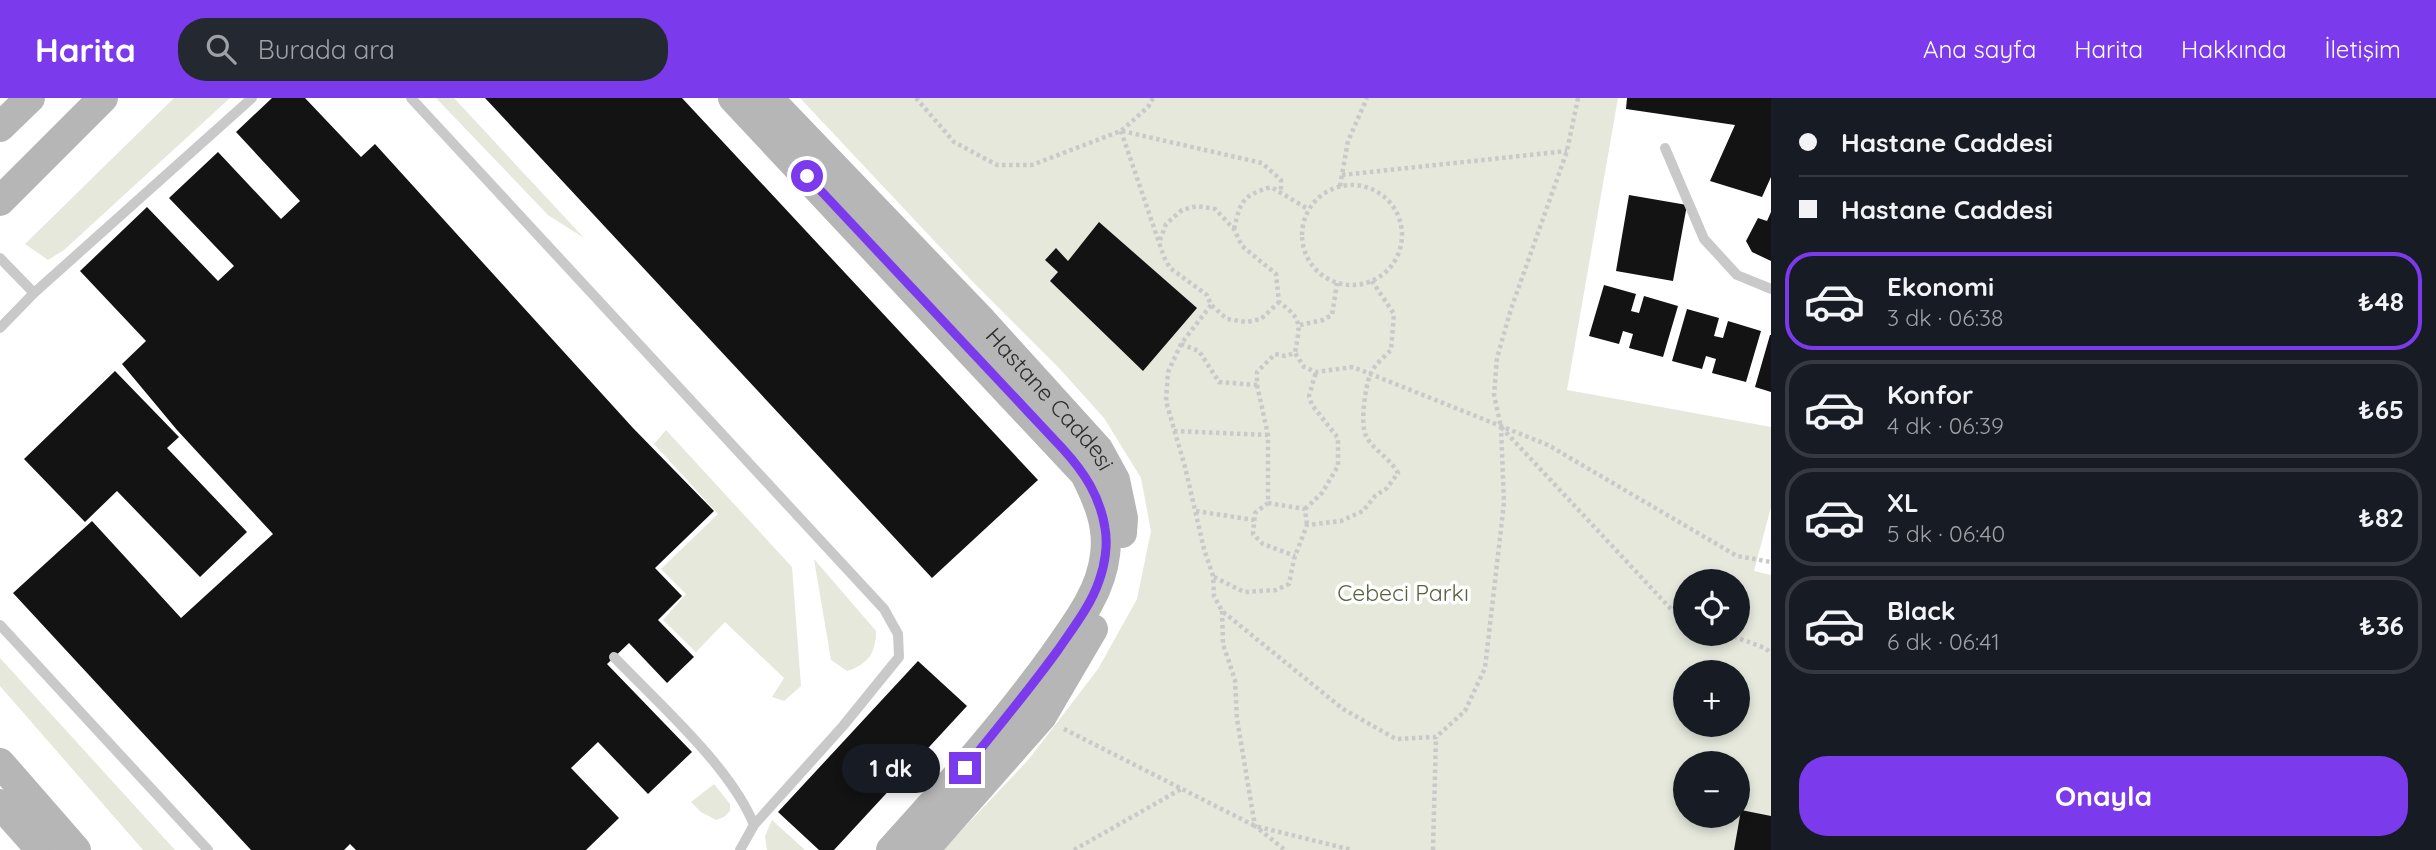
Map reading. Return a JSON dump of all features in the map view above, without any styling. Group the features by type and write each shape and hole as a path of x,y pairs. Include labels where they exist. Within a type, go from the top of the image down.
{"main road":[{"path":"0,127 30,98"},
{"path":"0,201 103,98"},
{"name":"Hastane Caddesi","path":"733,98 1085,474 1098,499 1105,529 1105,556 1099,581 1068,635 1029,691 891,850"},
{"name":"Hastane Caddesi","path":"768,98 991,331 1098,449 1115,480 1123,517 1122,560 1109,601 1042,716 924,850"},
{"path":"0,763 76,850"},
{"path":"0,804 41,850"}],"lane":[{"path":"0,328 34,293 252,98"},
{"path":"411,98 884,609 898,634 899,657 843,726 754,825 740,850"},
{"path":"1665,148 1704,239 1737,275 1771,289"},
{"path":"0,258 34,293"},
{"path":"0,625 208,850"},
{"path":"614,657 728,780 745,803 754,825"}],"path":[{"path":"916,98 954,142 997,165 1032,165 1121,131 1148,107 1153,98"},
{"path":"1340,186 1348,141 1367,98"},
{"path":"1211,305 1181,344 1168,372 1166,401 1213,576 1214,596 1222,611 1343,709 1396,739 1436,737 1465,711 1485,668 1504,503 1501,427 1494,395 1497,358 1511,309 1567,151 1578,98"},
{"path":"1121,131 1262,163 1281,180 1281,191"},
{"path":"1121,131 1170,268 1207,295 1211,305 1227,319 1247,322 1261,319 1279,302"},
{"path":"1342,175 1567,151"},
{"path":"1357,184 1374,189 1389,200 1398,214 1403,231 1401,248 1394,264 1372,281 1349,286 1317,272 1307,258 1302,242 1302,225 1308,209 1328,191 1340,186 1357,184"},
{"path":"1234,229 1241,201 1253,193 1271,187 1308,209"},
{"path":"1159,241 1166,224 1182,210 1198,206 1215,209 1234,229 1242,246 1276,274 1279,302 1296,315 1300,325 1295,353 1304,367 1316,372 1353,367 1548,445 1737,556 1771,562"},
{"path":"1307,525 1341,521 1363,511 1398,473 1391,461 1378,451 1365,435 1363,411 1370,375 1391,350 1394,314 1372,281"},
{"path":"1300,325 1332,315 1337,283"},
{"path":"1181,344 1199,351 1219,382 1257,385"},
{"path":"1268,503 1268,435 1257,385 1257,372 1275,354 1286,356 1295,353"},
{"path":"1305,509 1322,493 1338,466 1338,438 1312,405 1309,396 1316,372"},
{"path":"1501,427 1673,610"},
{"path":"1174,430 1268,435"},
{"path":"1295,556 1263,544 1253,534 1255,513 1268,503 1305,509"},
{"path":"1213,576 1244,592 1276,590 1289,584 1295,556 1307,525 1305,509"},
{"path":"1196,511 1254,520"},
{"path":"1222,611 1223,643 1236,680 1237,719 1255,826"},
{"path":"1750,642 1771,653"},
{"path":"1042,716 1094,746 1255,826 1285,850"},
{"path":"1433,850 1436,737"},
{"path":"1074,850 1181,789"},
{"path":"1255,826 1352,850"}],"green space":[{"path":"174,98 230,98 64,250 48,260 25,244"},
{"path":"436,98 454,98 584,238 548,215"},
{"name":"Cebeci Parkı","path":"800,98 1618,98 1567,390 1771,427 1771,507 1754,571 1771,575 1771,850 943,850 1029,759 1098,669 1137,599 1151,531 1141,478 1104,418 1059,368 972,281"},
{"path":"666,430 792,567 801,686 784,701 772,697 784,678 725,622 696,652 663,620 686,594 661,569 718,514 654,444"},
{"path":"814,559 876,631 875,645 870,656 861,665 847,671 831,660"},
{"path":"0,658 175,850 143,850 0,686"},
{"path":"714,784 730,804 730,811 716,820 701,812 691,802"},
{"path":"772,820 805,850 767,850 765,836"}],"building":[{"path":"272,98 305,98 361,157 375,144 633,428 714,511 655,568 682,596 658,620 694,657 667,683 629,643 607,664 692,752 648,794 598,742 571,768 619,818 586,850 356,850 350,844 344,850 251,850 13,593 92,521 181,618 273,534 177,430 122,364 146,341 80,271 147,207 218,281 234,266 169,198 218,152 281,219 300,201 236,132"},
{"path":"485,98 682,98 1038,480 932,578"},
{"path":"1627,98 1771,98 1771,177 1762,197 1710,181 1735,125 1626,109"},
{"path":"1629,195 1687,205 1673,281 1616,271"},
{"path":"1771,212 1771,261 1752,252 1746,241 1758,218 1767,221"},
{"path":"1099,222 1197,308 1143,371 1050,281 1058,272 1045,260 1056,248 1068,261"},
{"path":"1604,285 1636,294 1631,311 1639,313 1644,296 1678,306 1663,357 1629,348 1633,334 1623,331 1619,344 1589,336"},
{"path":"1687,309 1719,318 1714,336 1723,338 1728,321 1761,331 1746,382 1712,373 1716,359 1706,356 1702,369 1672,361"},
{"path":"1771,335 1771,392 1755,387"},
{"path":"115,371 179,437 167,448 247,532 200,577 117,491 85,522 24,459"},
{"path":"918,661 967,706 834,850 819,850 778,812"},
{"path":"1750,812 1771,816 1771,850 1734,850 1738,828 1750,828"}],"route":[{"path":"807,176 1063,449 1085,474 1098,499 1105,529 1105,556 1099,581 1087,606 1029,691 965,768"}]}
